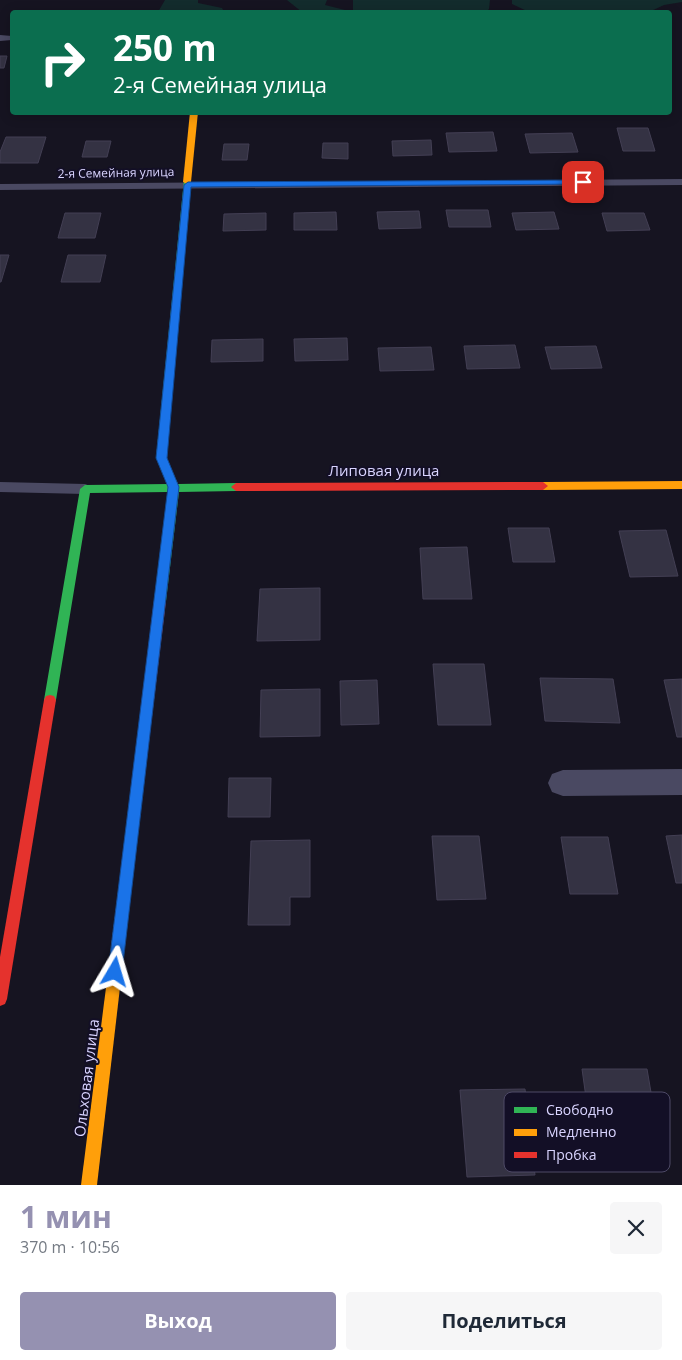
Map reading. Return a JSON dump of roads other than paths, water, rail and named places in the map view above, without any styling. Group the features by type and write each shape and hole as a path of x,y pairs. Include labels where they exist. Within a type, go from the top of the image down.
{"street":[{"path":"174,487 161,458 194,115"},
{"name":"Липовая улица","path":"86,490 174,487 682,485"},
{"name":"Ольховая улица","path":"90,1185 174,487"},
{"path":"0,999 86,490"},
{"path":"563,783 682,782"}],"lane":[{"name":"2-я Семейная улица","path":"0,187 682,182"},
{"path":"0,487 86,490"}]}
